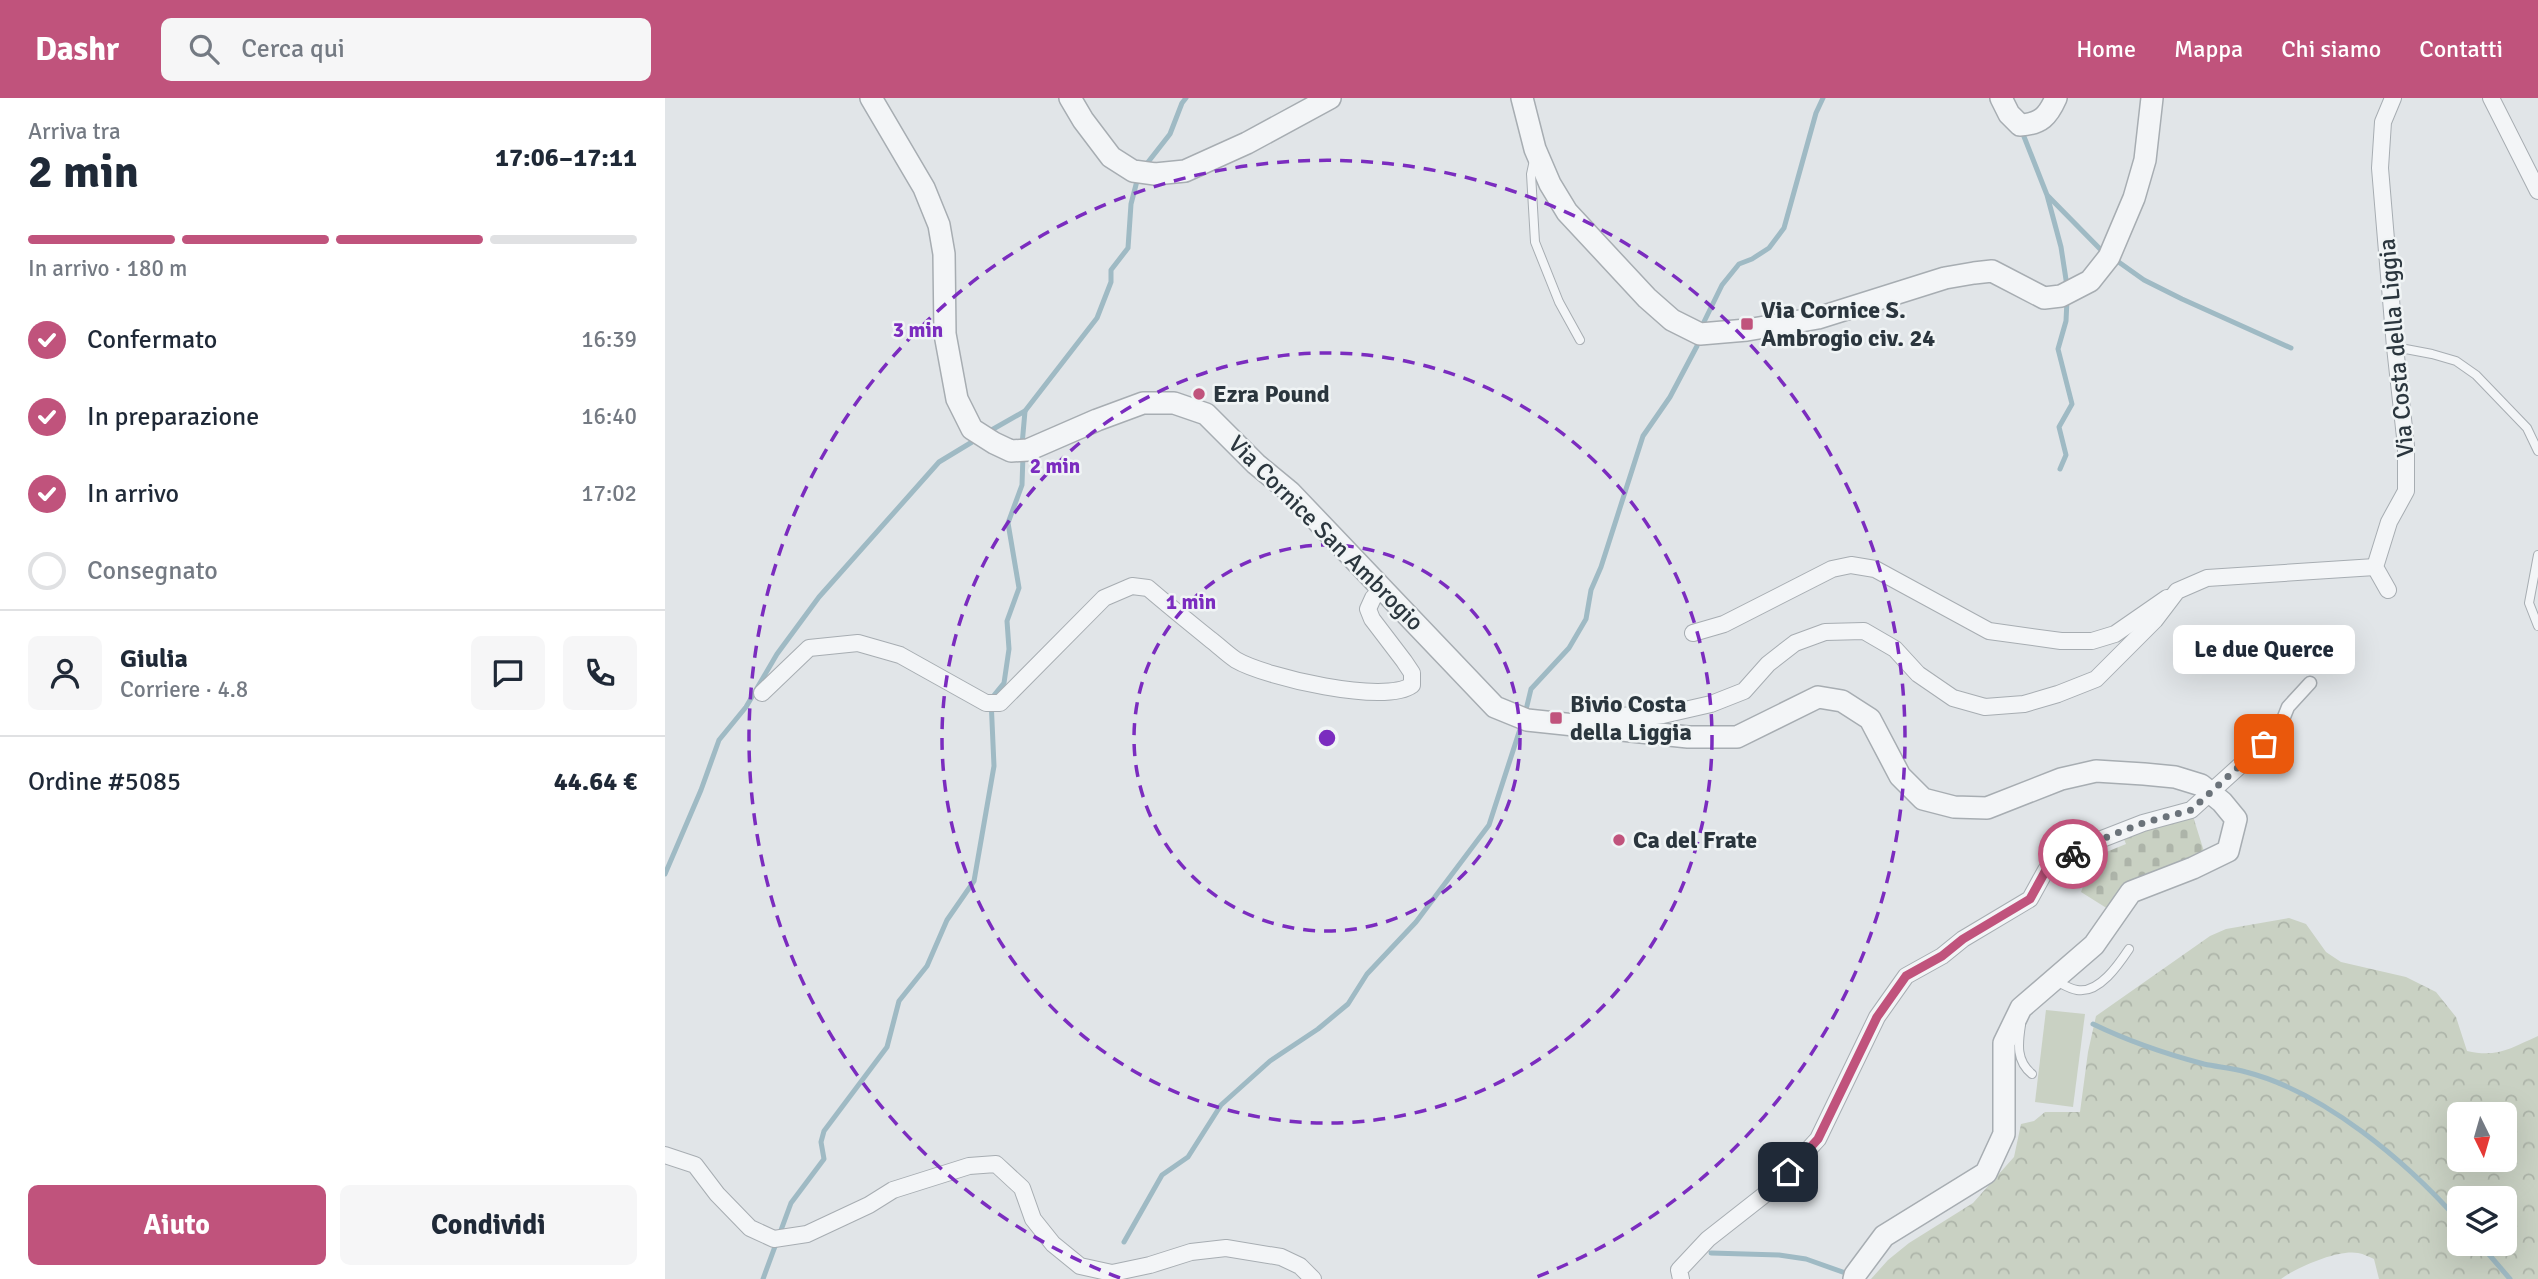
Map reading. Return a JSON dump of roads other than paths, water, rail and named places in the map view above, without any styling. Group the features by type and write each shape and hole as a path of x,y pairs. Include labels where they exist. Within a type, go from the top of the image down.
{"street":[{"name":"Via Cornice San Ambrogio","path":"871,98 924,188 939,225 944,254 945,334 957,399 972,429 1011,451 1028,450 1097,420 1143,404 1174,403 1206,414 1256,464 1290,492 1495,707 1527,720 1688,737 1737,737 1818,697 1842,701 1870,719 1900,776 1923,799 1954,807 1987,808 2061,779 2096,772 2175,777 2201,785 2222,802 2236,819 2228,851 2131,892 2094,945 2021,1008 2004,1043 2004,1135 1986,1173 1884,1236 1854,1279"},
{"path":"1070,98 1111,157 1133,172 1155,174 1185,171 1247,143 1330,98"},
{"path":"1522,98 1537,155 1567,212 1647,298 1672,320 1700,334 1747,330 1818,318 1945,278 1974,273 1992,271 2044,298 2061,296 2090,281 2109,257 2134,198 2145,160 2152,98"},
{"path":"2001,98 2009,114 2020,125 2035,124 2049,114 2056,98"},
{"name":"Via Costa della Liggia","path":"2375,567 2389,522 2406,491 2406,446 2380,168 2383,122 2393,98"},
{"path":"2491,98 2538,191"},
{"path":"1693,633 1724,624 1832,569 1851,565 1875,569 1989,631 2061,641 2092,641 2115,634 2178,591"},
{"name":"Via Cornice San Ambrogio","path":"1560,724 1599,716 1663,715 1711,704 1744,691 1768,664 1795,643 1825,632 1864,631 1895,649 1918,674 1953,698 1985,707 2024,704 2096,679 2155,620 2178,591 2207,578 2375,567"},
{"path":"2375,567 2388,590"},
{"path":"762,693 810,648 858,643 899,655 993,703 1104,598 1132,586 1148,588 1236,660 1285,678 1322,685 1388,693 1405,690 1412,685 1412,673 1372,619 1369,610 1373,598 1381,590"},
{"path":"1681,1279 1679,1270 1708,1239 1773,1188 1818,1139 1877,1017 1906,976 2030,899 2046,870 2089,844 2143,823 2191,810 2212,794 2264,744 2282,722 2288,707 2310,683"},
{"path":"665,1155 695,1165 717,1194 750,1228 774,1239 807,1234 869,1205 893,1190 969,1166 996,1164 1021,1188 1033,1219 1053,1244 1080,1266 1112,1273 1191,1252 1226,1248 1280,1257 1300,1266 1313,1279"}],"lane":[{"path":"1537,155 1531,174 1535,242 1559,302 1580,340"},
{"path":"2395,347 2456,361 2476,375 2526,428 2538,451"},
{"path":"2538,555 2529,603 2538,626"},
{"path":"2053,980 2079,991 2094,988 2117,967 2129,949"},
{"path":"2031,999 2023,1018 2018,1045 2023,1067 2032,1074"}],"waterway":[{"path":"1145,166 1170,134 1186,98"},
{"path":"1701,328 1722,285 1739,264 1769,248 1784,228 1816,113 1823,98"},
{"path":"2021,129 2047,195 2061,247 2067,286"},
{"path":"1022,445 1025,411 1097,318 1111,282 1111,270 1128,248 1131,204 1138,177"},
{"path":"2048,196 2105,254"},
{"path":"2113,258 2144,280 2291,348"},
{"path":"2060,469 2066,455 2059,427 2072,404 2058,349 2066,321 2067,300"},
{"path":"1525,714 1531,689 1569,648 1586,619 1591,590 1601,567 1643,436 1670,397 1697,346 1699,337"},
{"path":"988,432 1025,411"},
{"path":"665,874 719,740 746,707 777,654 819,597 939,462 977,439"},
{"path":"763,1279 791,1203 824,1159 821,1142 824,1131 887,1047 899,1001 927,966 947,920 974,881 994,766 991,699 1004,683 1009,649 1007,621 1019,588 1008,523 1022,485 1023,455"},
{"path":"1124,1242 1162,1175 1188,1157 1221,1105 1270,1061 1318,1029 1348,1004 1367,974 1416,922 1489,825 1522,723"},
{"path":"2093,1024 2161,1051 2204,1064 2246,1072 2305,1095 2334,1112 2389,1153 2447,1208"},
{"path":"1711,1253 1779,1255 1806,1259 1851,1275"},
{"path":"2490,1256 2510,1279"}],"place":[{"name":"Via Cornice S. Ambrogio civ. 24","path":"1747,324"},
{"name":"Ezra Pound","path":"1199,394"},
{"name":"Bivio Costa della Liggia","path":"1556,718"},
{"name":"Le due Querce","path":"2264,744"},
{"name":"Ca del Frate","path":"1619,840"}]}
